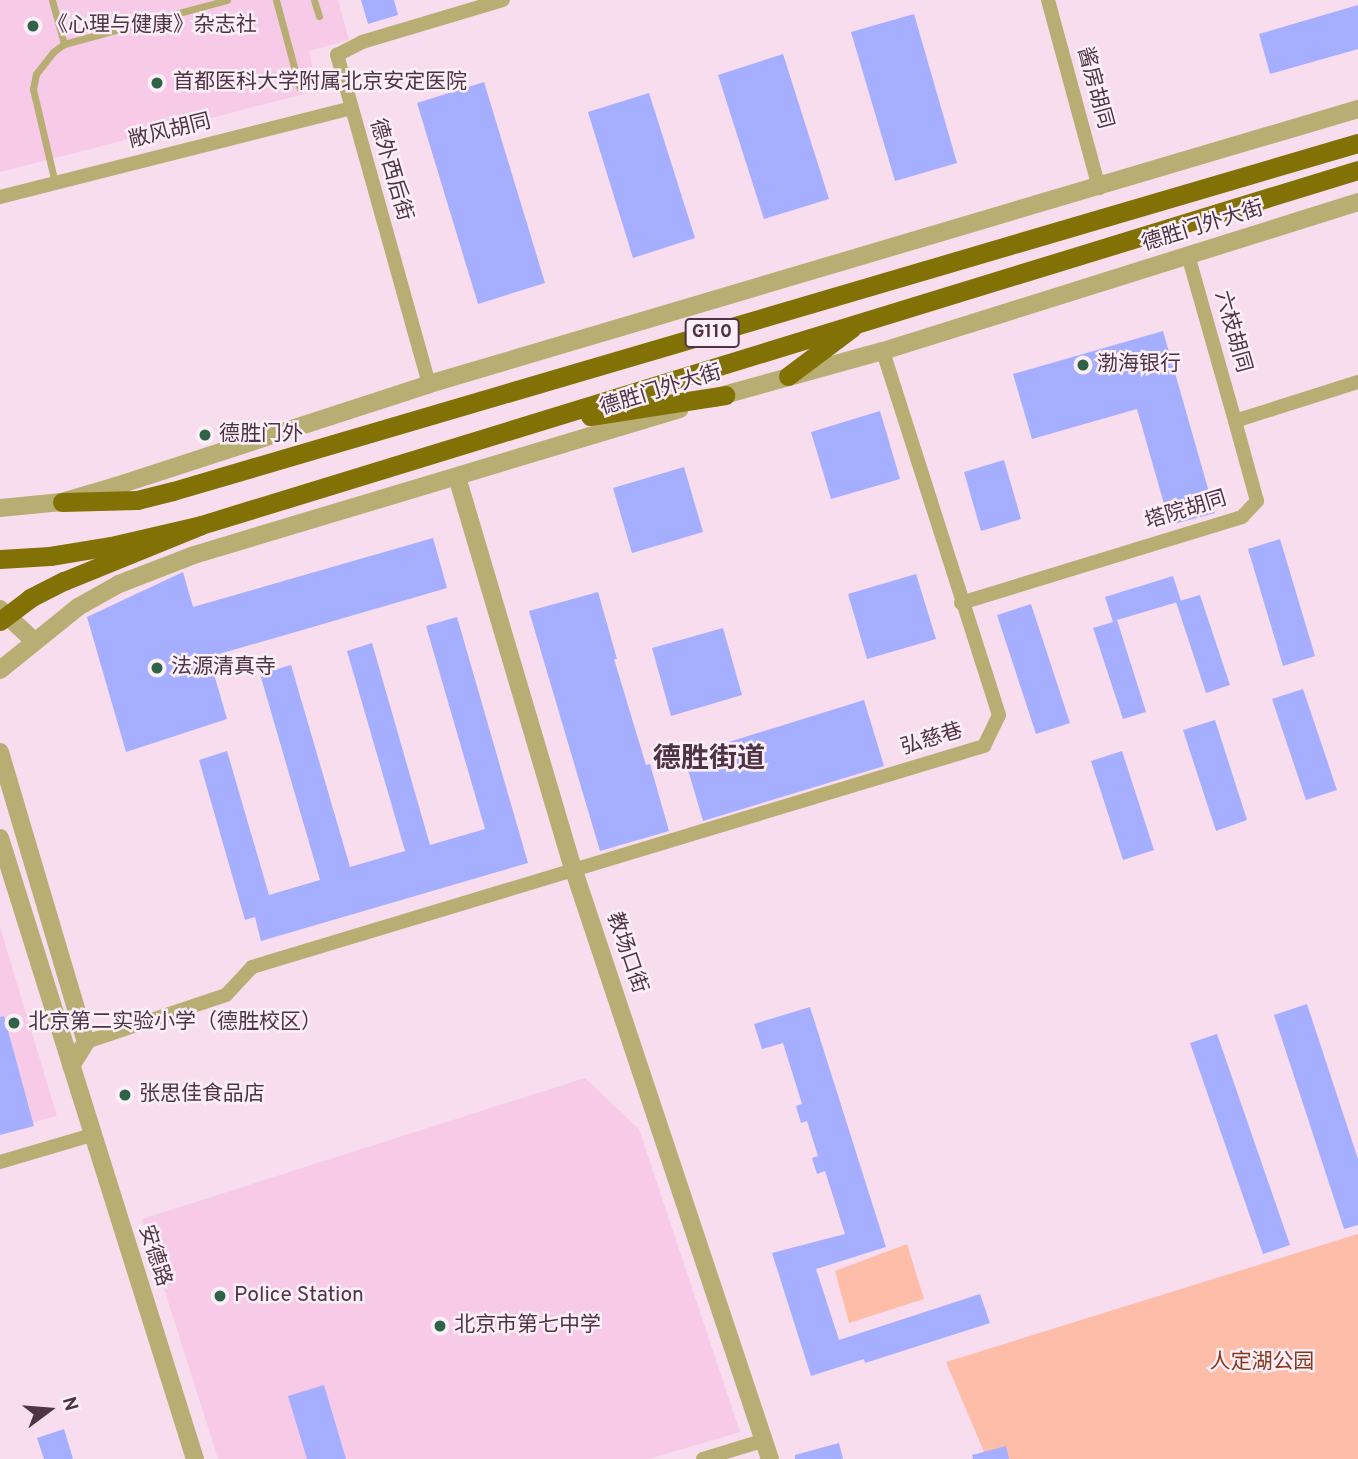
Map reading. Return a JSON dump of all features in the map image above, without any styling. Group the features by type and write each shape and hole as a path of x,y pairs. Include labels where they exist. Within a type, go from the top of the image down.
{"highway":[{"name":"德胜门外大街","path":"62,502 137,500 173,491 1358,143"},
{"name":"德胜门外大街","path":"201,524 1358,170"},
{"path":"788,376 864,319"},
{"path":"527,425 725,395"},
{"path":"0,559 50,556 87,550 201,524"},
{"path":"0,621 30,598 64,581 201,524"}],"street":[{"name":"德外西后街","path":"429,384 337,55 348,46 503,0"},
{"name":"酱房胡同","path":"1048,0 1099,188"},
{"name":"敞风胡同","path":"0,197 351,108"},
{"name":"德胜门外大街","path":"0,508 62,502 177,468 429,384 1099,188 1358,109"},
{"name":"德胜门外大街","path":"0,670 33,640 78,607 131,579 194,555 788,376 883,351 1358,202"},
{"name":"六枝胡同","path":"1188,256 1235,421"},
{"name":"弘慈巷","path":"86,1042 226,995 252,967 984,746 999,715 961,603 883,351"},
{"path":"1235,421 1358,382"},
{"name":"塔院胡同","path":"961,603 1242,517 1256,501 1235,421"},
{"name":"教场口街","path":"457,477 573,868 770,1459"},
{"path":"0,609 33,640"},
{"path":"0,752 86,1042 71,1066"},
{"name":"安德路","path":"0,838 195,1459"},
{"path":"0,1162 92,1135"},
{"path":"703,1459 765,1440"}],"lane":[{"path":"52,0 64,44"},
{"path":"55,183 33,89 43,63 64,44 227,0"},
{"path":"276,0 299,89"},
{"path":"314,0 319,16"}],"shaded area":[{"name":"首都医科大学附属北京安定医院","path":"0,0 338,0 349,40 309,51 315,79 309,93 0,172"},
{"name":"北京第二实验小学（德胜校区）","path":"0,927 57,1116 0,1131"},
{"name":"北京市第七中学","path":"585,1078 639,1129 740,1432 649,1459 218,1459 142,1219"}],"green space":[{"name":"人定湖公园","path":"1358,1234 1358,1459 987,1459 946,1362"},
{"path":"907,1244 924,1299 849,1323 835,1271"}],"building":[{"path":"361,0 394,0 398,15 368,24"},
{"path":"1358,5 1358,49 1270,74 1259,34"},
{"path":"914,14 957,163 895,181 851,32"},
{"path":"783,54 829,199 764,219 718,75"},
{"path":"484,82 545,283 478,304 417,103"},
{"path":"649,93 695,238 633,258 588,112"},
{"path":"1163,331 1215,513 1170,525 1137,409 1032,439 1013,374"},
{"path":"880,411 900,479 831,499 811,432"},
{"path":"1004,460 1021,519 981,531 964,472"},
{"path":"684,467 703,532 632,553 613,488"},
{"path":"433,538 447,588 209,657 227,719 126,752 87,617 183,572 193,607"},
{"path":"1280,539 1315,656 1283,666 1248,549"},
{"path":"916,574 936,639 867,659 848,594"},
{"path":"1173,576 1181,601 1117,620 1146,712 1123,719 1093,628 1113,622 1105,597"},
{"path":"598,592 617,659 614,659 646,765 650,764 669,831 600,851 529,611"},
{"path":"1200,595 1230,685 1206,693 1176,602"},
{"path":"1031,604 1070,723 1036,734 997,615"},
{"path":"457,617 528,863 261,941 255,917 245,920 199,760 227,751 269,895 320,880 260,674 291,665 350,867 405,851 347,651 372,643 430,845 485,829 426,626"},
{"path":"723,628 742,695 671,716 652,648"},
{"path":"1303,689 1337,790 1306,800 1272,699"},
{"path":"864,700 884,766 703,821 684,756"},
{"path":"1215,720 1247,820 1216,831 1183,730"},
{"path":"1122,751 1154,850 1123,860 1091,761"},
{"path":"1307,1004 1358,1159 1358,1225 1344,1229 1274,1015"},
{"path":"810,1007 886,1247 816,1269 839,1340 980,1294 990,1323 865,1363 864,1359 811,1376 772,1253 845,1234 825,1171 817,1174 812,1158 818,1156 807,1121 801,1123 796,1106 802,1104 783,1043 762,1049 754,1024"},
{"path":"4,1016 34,1126 0,1135 0,1017"},
{"path":"1217,1034 1290,1245 1263,1254 1190,1043"},
{"path":"324,1385 346,1459 307,1459 288,1396"},
{"path":"64,1429 73,1459 44,1459 37,1438"},
{"path":"839,1443 843,1459 795,1459 795,1455"},
{"path":"1006,1446 1009,1459 973,1459 972,1455"}],"place":[{"name":"《心理与健康》杂志社","path":"33,26"},
{"name":"首都医科大学附属北京安定医院","path":"157,83"},
{"name":"渤海银行","path":"1083,365"},
{"name":"德胜门外","path":"205,435"},
{"name":"法源清真寺","path":"157,668"},
{"name":"北京第二实验小学（德胜校区）","path":"14,1023"},
{"name":"张思佳食品店","path":"125,1095"},
{"name":"Police Station","path":"220,1296"},
{"name":"北京市第七中学","path":"440,1326"}],"district":[{"name":"德胜街道","path":"709,760"}]}
